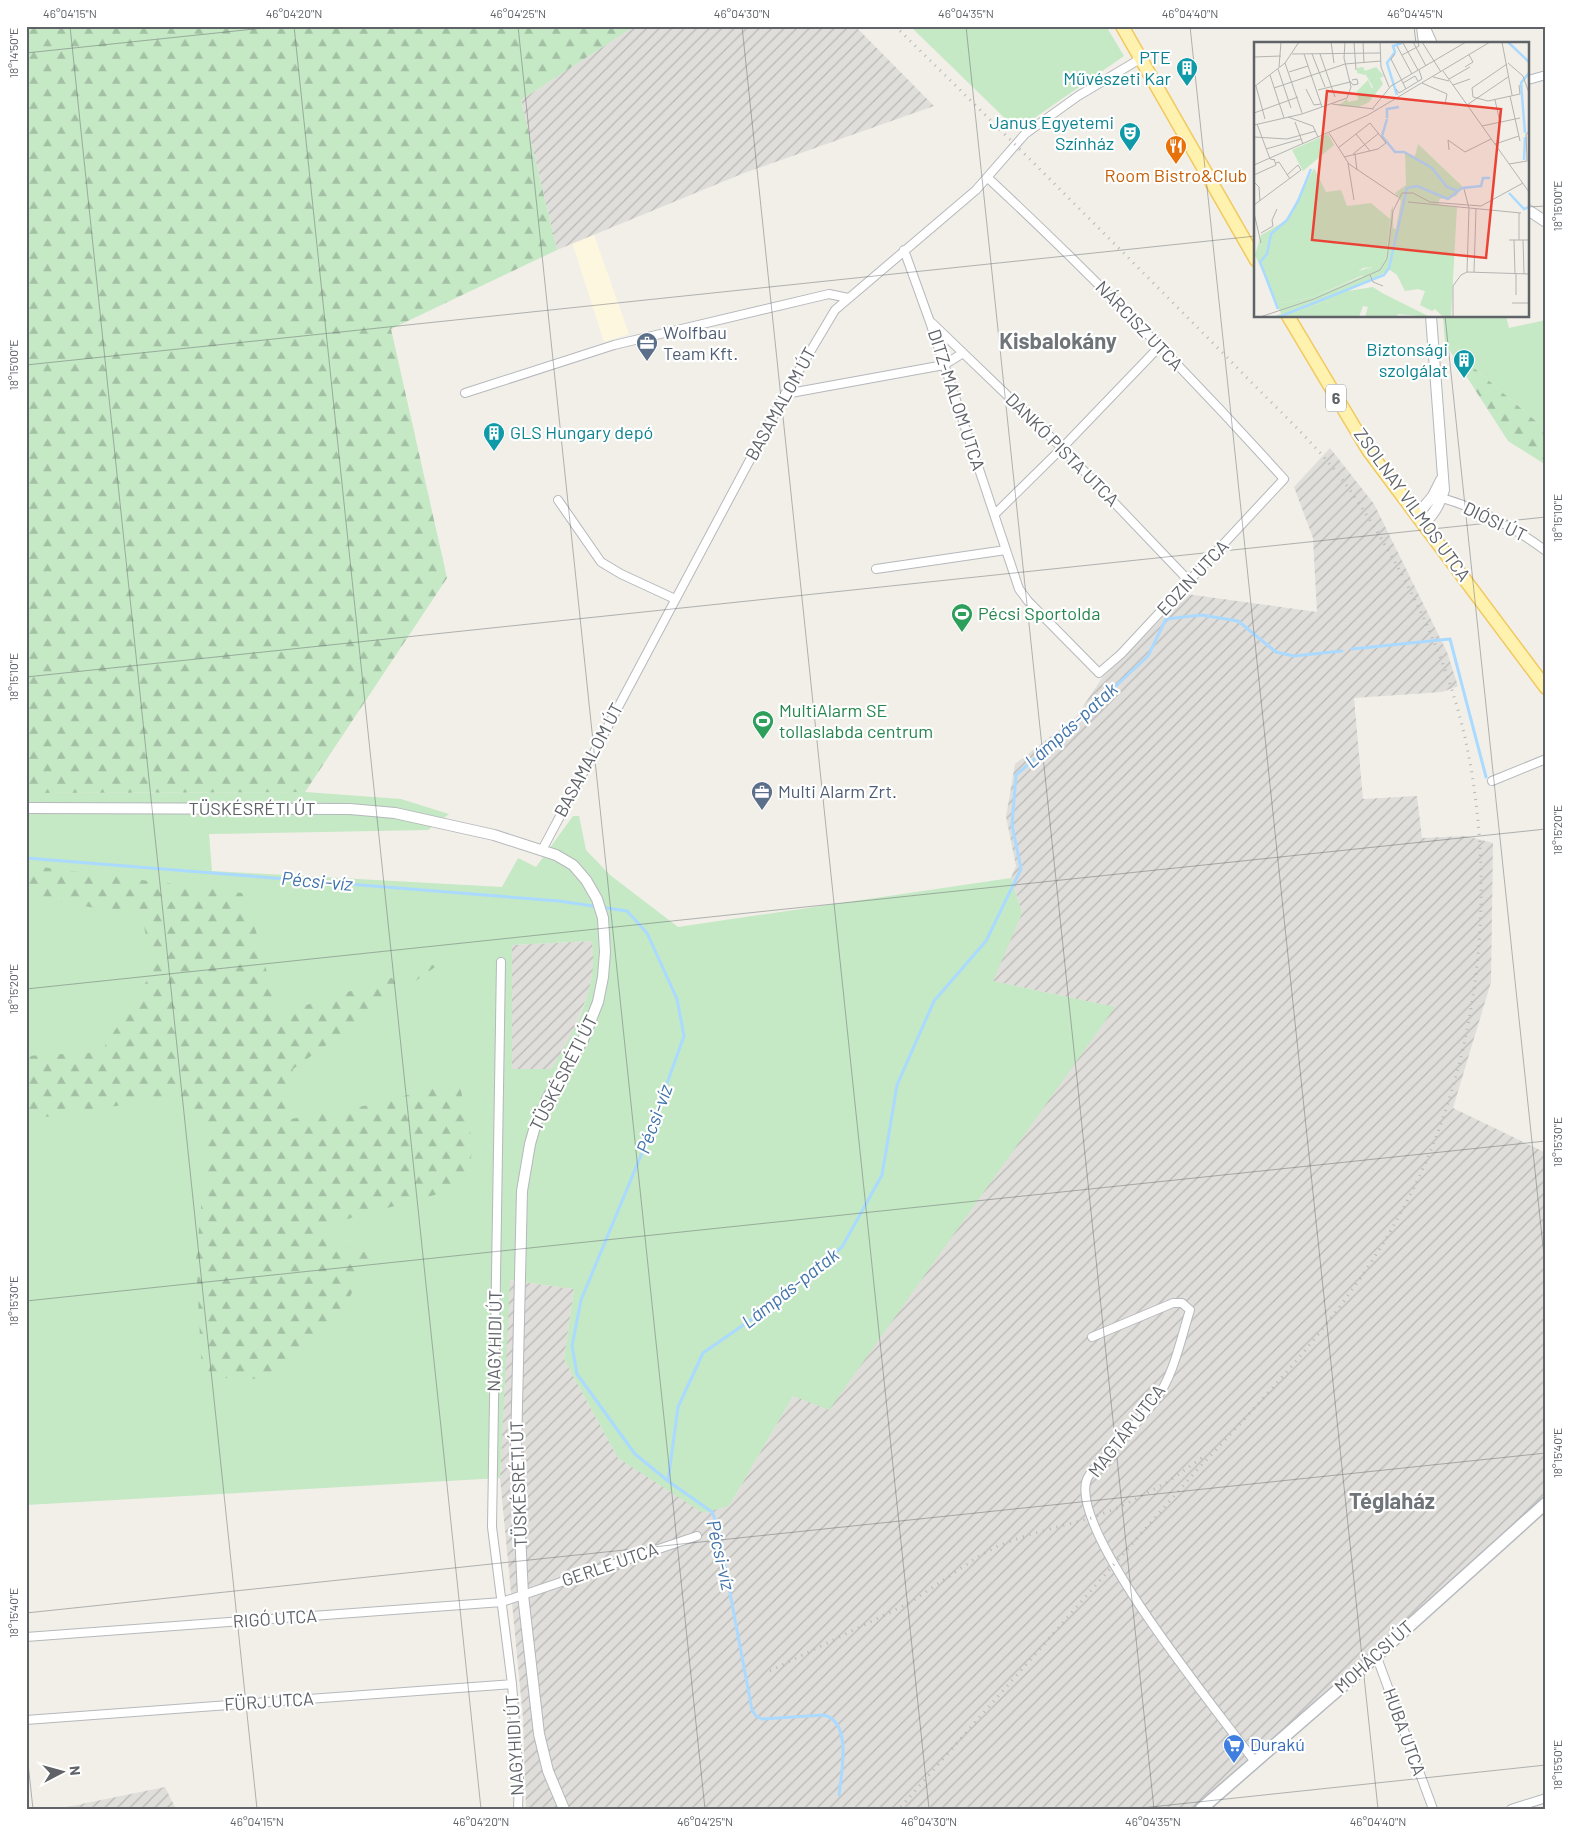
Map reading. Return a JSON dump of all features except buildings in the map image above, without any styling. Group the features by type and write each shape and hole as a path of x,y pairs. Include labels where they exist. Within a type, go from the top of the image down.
{"main road":[{"path":"1122,26 1254,257"},
{"name":"ZSOLNAY VILMOS UTCA","path":"1289,318 1368,450 1546,688"},
{"name":"MOHÁCSI ÚT","path":"1201,1809 1347,1682 1546,1503"}],"street":[{"path":"1423,26 1423,42"},
{"path":"1423,26 1431,42"},
{"name":"BASAMALOM ÚT","path":"542,850 785,394 835,310 966,199 988,178 1025,134 1078,96 1140,59"},
{"path":"1530,80 1546,76"},
{"name":"NÁRCISZ UTCA","path":"988,178 1062,247 1238,428 1284,480"},
{"path":"1530,211 1546,222"},
{"name":"DITZ-MALOM UTCA","path":"904,250 1019,589 1028,601 1099,673"},
{"path":"465,393 614,345 829,294 848,298"},
{"path":"1420,519 1430,518 1442,498 1444,490 1430,318"},
{"name":"DANKÓ PISTA UTCA","path":"930,322 1062,448 1190,582"},
{"path":"995,514 1062,448 1159,347"},
{"path":"785,394 944,366 963,353"},
{"path":"1420,519 1437,490 1443,474"},
{"name":"EOZIN UTCA","path":"1099,673 1121,654 1284,480"},
{"name":"DIÓSI ÚT","path":"1442,498 1491,517 1526,535 1546,551"},
{"path":"558,500 601,562 621,574 675,599"},
{"path":"876,569 1006,550"},
{"path":"1492,782 1546,760"},
{"name":"TÜSKÉSRÉTI ÚT","path":"26,808 368,810 395,813 494,835 556,855 572,865 586,880 597,898 603,918 605,952 598,1002 582,1040 548,1097 536,1123 530,1144 522,1191 516,1449 523,1595 539,1734 548,1771 564,1809"},
{"name":"NAGYHIDI ÚT","path":"501,962 492,1527 512,1684 519,1776 518,1809"},
{"name":"MAGTÁR UTCA","path":"1092,1337 1173,1303 1182,1303 1190,1310 1164,1389 1092,1472 1086,1485 1086,1502 1101,1541 1149,1622 1256,1762"},
{"name":"GERLE UTCA","path":"523,1595 697,1536"},
{"name":"RIGÓ UTCA","path":"26,1637 502,1602 523,1595"},
{"name":"HUBA UTCA","path":"1376,1655 1432,1809"},
{"name":"FÜRJ UTCA","path":"26,1720 512,1684"},
{"path":"1511,1809 1546,1798"}],"shaded area":[{"path":"635,26 855,26 934,106 744,173 557,250 521,100"},
{"path":"528,105 588,218 629,334 604,342"},
{"path":"1330,448 1374,504 1447,652 1458,686 1442,692 1354,698 1363,799 1417,796 1422,838 1466,836 1493,843 1491,982 1453,1108 1546,1153 1546,1510 1212,1809 526,1809 523,1718 500,1478 509,1280 574,1289 564,1359 618,1458 655,1481 729,1506 793,1396 1114,1007 992,981 1022,913 1011,878 1016,866 1006,817 1015,764 1076,717 1102,678 1186,594 1317,612 1313,538 1294,487"},
{"path":"592,941 594,955 593,972 588,994 570,1040 551,1069 512,1069 512,945"},
{"path":"165,1787 176,1809 57,1809"}],"green space":[{"path":"26,26 635,26 521,100 557,250 391,329 447,578 305,792 26,793"},
{"path":"910,26 1106,26 1124,56 1017,130"},
{"path":"1443,318 1506,318 1509,328 1546,320 1546,426 1538,423 1445,343"},
{"path":"1445,343 1538,423 1546,426 1546,465 1508,441"},
{"path":"305,792 401,799 449,814 428,830 209,834 212,871 502,887 518,858 536,867 573,816 579,816 586,850 610,875 678,927 1011,878 1022,913 993,981 1115,1007 829,1410 793,1396 729,1506 703,1513 618,1458 564,1359 574,1289 510,1280 500,1478 26,1505 26,793","holes":["592,941 592,975 583,1008 569,1039 551,1069 512,1069 512,945"]},
{"path":"26,865 242,893 253,920 278,1014 442,962 293,1069 285,1120 369,1105 459,1082 473,1144 467,1186 329,1224 325,1239 370,1254 340,1318 268,1379 202,1377 196,1259 209,1125 167,1098 45,1117 26,1115 26,1056 101,1052 153,971 142,916 26,896"}],"waterway":[{"name":"Lámpás-patak","path":"668,1481 678,1407 703,1353 762,1312 842,1247 882,1175 897,1085 934,1001 986,941 1021,869 1012,825 1016,775 1076,723 1148,656 1166,619 1201,615 1238,621 1276,652 1294,656 1342,651"},
{"name":"Lámpás-patak","path":"1352,649 1450,639 1486,777"},
{"name":"Pécsi-víz","path":"26,858 559,901 627,911 647,933 677,999 684,1036 642,1153 581,1300 572,1346 577,1374 635,1454 668,1481 712,1512 717,1524 752,1710 756,1716 762,1719 823,1715 832,1719 842,1737 843,1762 839,1795"}],"railway":[{"path":"895,26 1295,426 1345,483 1390,553 1406,583 1422,614 1448,677 1466,742 1476,803 1481,865 1480,928 1474,990 1462,1052 1445,1112 1422,1170 1374,1259 1303,1353 1197,1470 899,1809"},
{"path":"770,1671 911,1602 979,1556 1000,1545 1028,1535 1091,1518 1120,1507 1166,1483 1203,1457"}],"place":[{"name":"PTE Művészeti Kar","path":"1187,87"},
{"name":"Janus Egyetemi Színház","path":"1130,152"},
{"name":"Room Bistro&Club","path":"1176,165"},
{"name":"Wolfbau Team Kft.","path":"647,362"},
{"name":"Biztonsági szolgálat","path":"1464,379"},
{"name":"GLS Hungary depó","path":"494,452"},
{"name":"Pécsi Sportolda","path":"962,633"},
{"name":"MultiAlarm SE tollaslabda centrum","path":"763,740"},
{"name":"Multi Alarm Zrt.","path":"762,811"},
{"name":"Durakú","path":"1234,1764"}],"district":[{"name":"Kisbalokány","path":"1058,341"},
{"name":"Téglaház","path":"1392,1501"}]}
